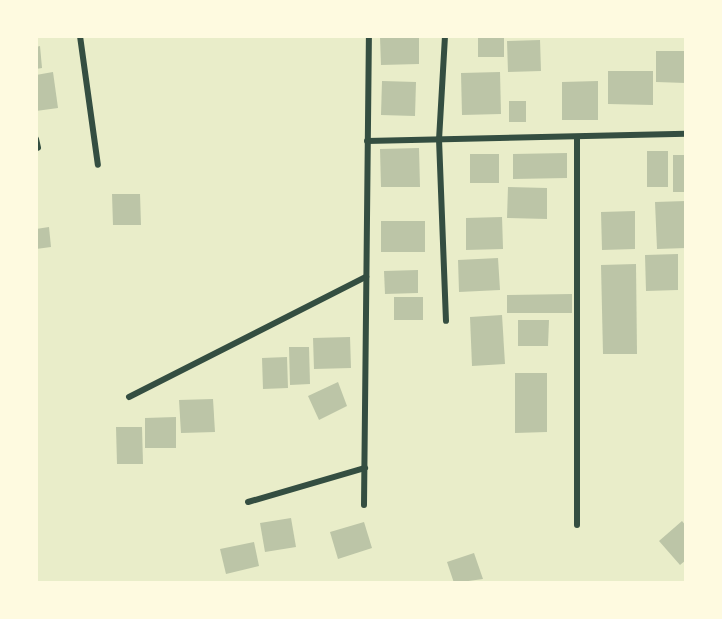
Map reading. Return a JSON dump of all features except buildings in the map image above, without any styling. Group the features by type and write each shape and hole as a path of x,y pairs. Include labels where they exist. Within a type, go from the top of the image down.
{"street":[{"path":"81,36 98,165"},
{"path":"364,505 369,36"},
{"path":"445,36 439,139 446,321"},
{"path":"367,141 686,134"},
{"path":"577,137 577,525"},
{"path":"36,139 38,148"},
{"path":"129,397 366,277"},
{"path":"248,502 365,468"}]}
